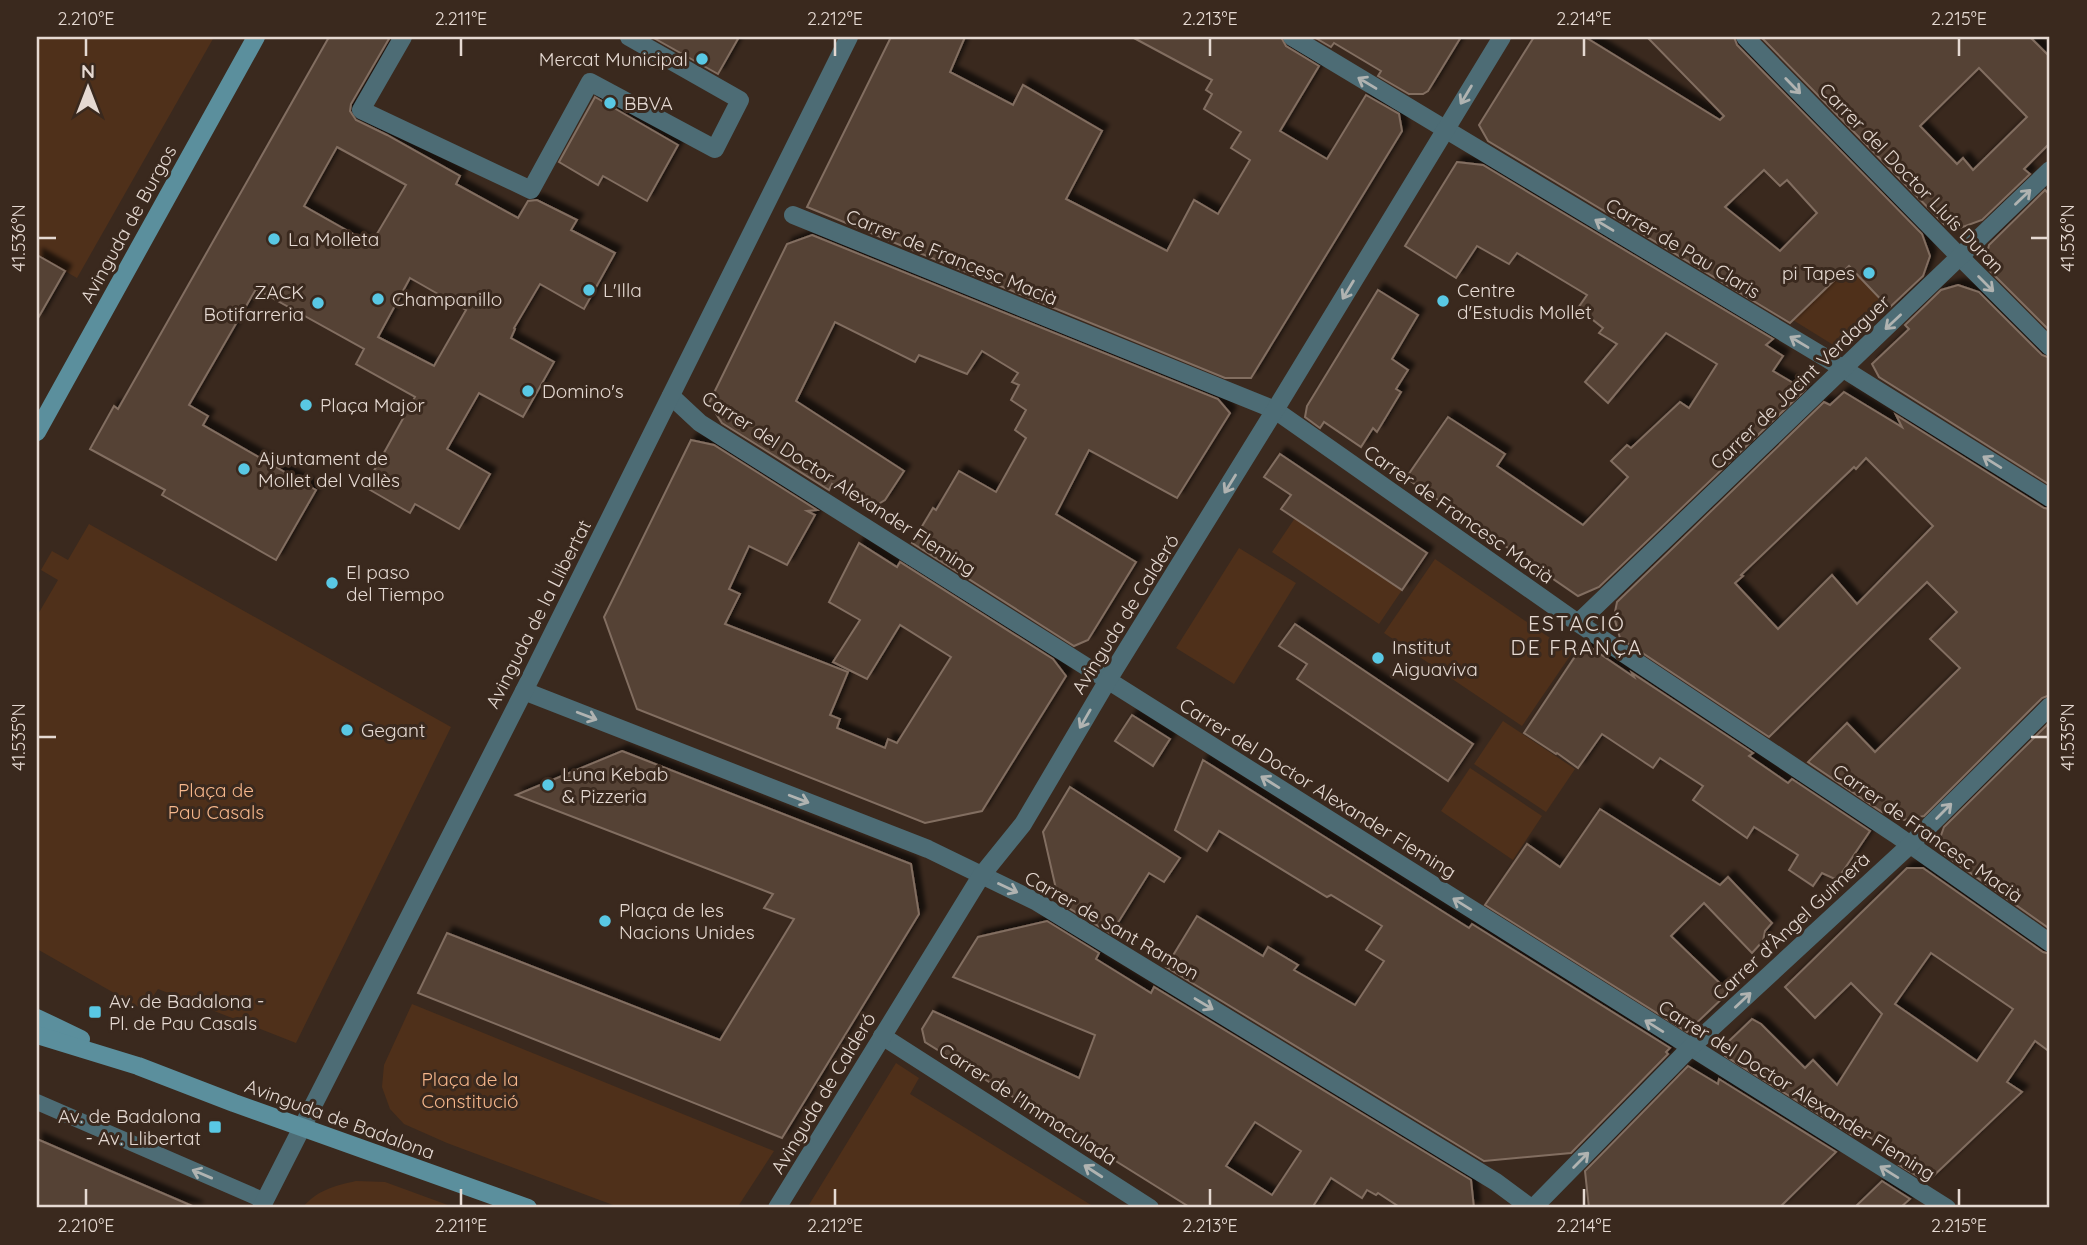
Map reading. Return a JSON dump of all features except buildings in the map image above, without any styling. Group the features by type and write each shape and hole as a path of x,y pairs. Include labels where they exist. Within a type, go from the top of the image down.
{"street":[{"name":"Avinguda de Burgos","path":"37,432 256,37"},
{"path":"403,37 361,110 531,190 590,82 715,149 740,100 629,37"},
{"name":"Avinguda de la Llibertat","path":"263,1205 524,691 849,37"},
{"name":"Carrer de Pau Claris","path":"1292,37 1844,369 2050,498"},
{"name":"Avinguda de Calderó","path":"777,1208 981,876 1023,824 1108,680 1502,37"},
{"name":"Carrer del Doctor Lluís Duran","path":"1745,37 2050,347"},
{"name":"Carrer de Jacint Verdaguer","path":"1578,623 2050,170"},
{"name":"Carrer de Francesc Macià","path":"793,215 1275,410 1578,623 1910,845 2050,943"},
{"name":"Carrer del Doctor Alexander Fleming","path":"671,396 700,423 1947,1208"},
{"name":"Carrer de Sant Ramon","path":"524,691 928,849 1037,902 1496,1182 1532,1208"},
{"name":"Carrer d'Àngel Guimerà","path":"1532,1208 1690,1048 1910,845 2050,706"},
{"name":"Avinguda de Badalona","path":"37,1018 138,1066"},
{"name":"Avinguda de Badalona","path":"37,1035 138,1066 302,1128 528,1208"},
{"name":"Carrer de l'Immaculada","path":"882,1035 1150,1208"}],"lane":[{"path":"37,1102 263,1205"}],"green space":[{"path":"37,37 214,37 77,278 37,255"},
{"path":"1849,266 1886,304 1843,344 1835,346 1793,320"},
{"path":"1295,518 1402,590 1379,624 1272,552"},
{"name":"Plaça de Pau Casals","path":"89,524 451,727 296,1043 158,989 144,1010 37,949 37,616 58,580 41,570 52,551 68,560"},
{"path":"1239,548 1296,583 1234,684 1176,648"},
{"path":"1435,559 1572,653 1522,726 1384,633"},
{"path":"1503,721 1575,769 1546,812 1474,764"},
{"path":"1470,768 1542,816 1513,860 1441,811"},
{"name":"Plaça de la Constitució","path":"412,1004 774,1151 737,1208 621,1208 447,1143 404,1124 390,1109 382,1087 384,1065"},
{"path":"896,1063 919,1078 910,1094 1096,1208 807,1208"},
{"path":"356,1181 385,1182 456,1208 302,1208 320,1193"}],"place":[{"name":"Mercat Municipal","path":"702,59"},
{"name":"BBVA","path":"610,103"},
{"name":"La Molleta","path":"274,239"},
{"name":"pi Tapes","path":"1869,273"},
{"name":"L'Illa","path":"589,290"},
{"name":"Champanillo","path":"378,299"},
{"name":"Centre d'Estudis Mollet","path":"1443,301"},
{"name":"ZACK Botifarreria","path":"318,303"},
{"name":"Domino's","path":"528,391"},
{"name":"Plaça Major","path":"306,405"},
{"name":"Ajuntament de Mollet del Vallès","path":"244,469"},
{"name":"El paso del Tiempo","path":"332,583"},
{"name":"Institut Aiguaviva","path":"1378,658"},
{"name":"Gegant","path":"347,730"},
{"name":"Luna Kebab & Pizzeria","path":"548,785"},
{"name":"Plaça de les Nacions Unides","path":"605,921"},
{"name":"Av. de Badalona - Pl. de Pau Casals","path":"95,1012"},
{"name":"Av. de Badalona - Av. Llibertat","path":"215,1127"}],"district":[{"name":"ESTACIÓ DE FRANÇA","path":"1577,636"}]}
